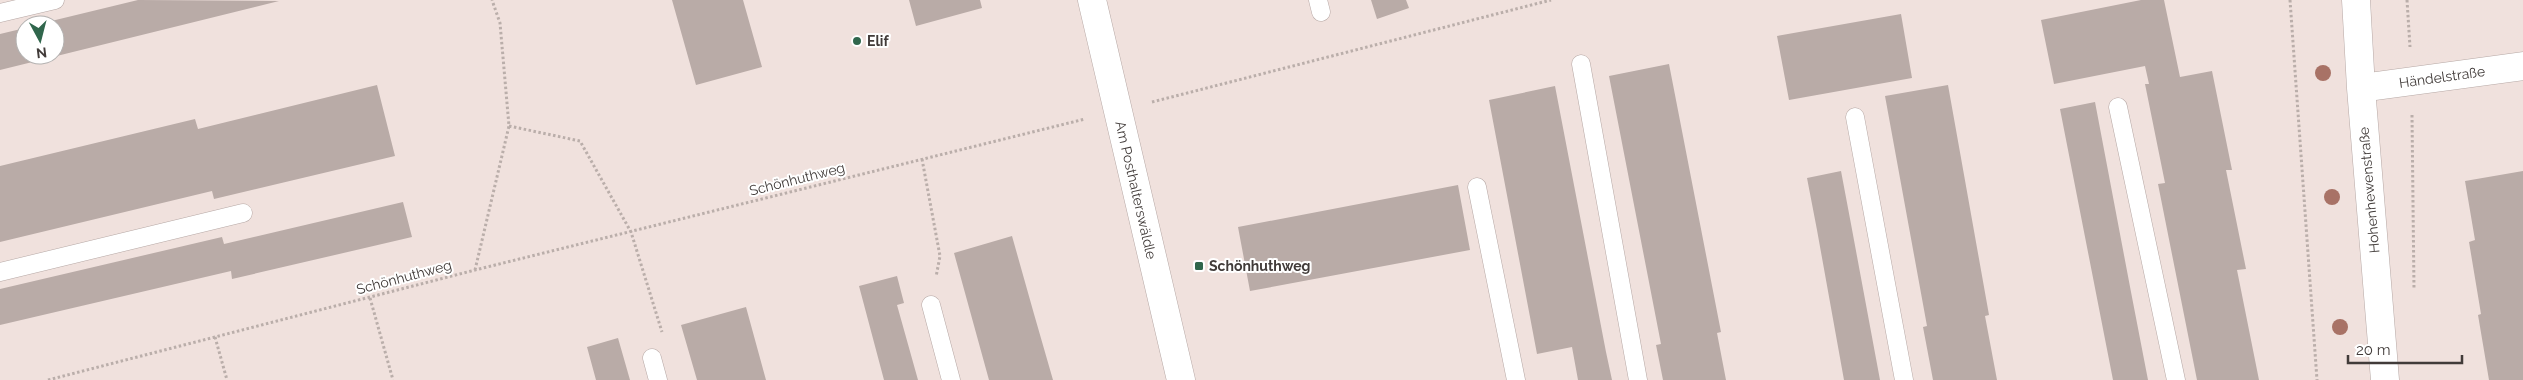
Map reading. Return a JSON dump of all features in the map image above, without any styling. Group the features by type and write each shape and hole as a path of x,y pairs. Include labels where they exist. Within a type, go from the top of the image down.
{"street":[{"name":"Am Posthalterswäldle","path":"1092,0 1182,380"},
{"name":"Hohenhewenstraße","path":"2356,0 2384,380"},
{"name":"Händelstraße","path":"2361,88 2523,66"}],"lane":[{"path":"0,13 55,0"},
{"path":"1581,64 1638,380"},
{"path":"2118,107 2176,380"},
{"path":"1856,117 1904,380"},
{"path":"1476,188 1516,380"},
{"path":"0,272 243,213"},
{"path":"932,305 951,380"},
{"path":"652,358 658,380"}],"path":[{"path":"475,270 509,126 500,23 492,0"},
{"name":"Schönhuthweg","path":"48,380 475,270 922,160 1551,0"},
{"path":"2290,0 2317,380"},
{"path":"2407,0 2412,81 2414,297"},
{"path":"509,126 580,141 631,232 663,330 652,358"},
{"path":"922,160 940,256 932,305"},
{"path":"370,298 393,380"},
{"path":"214,337 228,380"}],"building":[{"path":"138,0 279,1 65,54 65,18"},
{"path":"672,0 743,0 762,67 696,85"},
{"path":"909,0 980,0 982,8 916,26"},
{"path":"1371,0 1406,0 1409,8 1377,19"},
{"path":"2141,0 2164,0 2180,77 2212,71 2232,170 2226,170 2246,269 2237,270 2259,380 2197,380 2158,184 2165,183 2145,84 2149,84 2145,66 2054,84 2041,20"},
{"path":"1901,14 1912,78 1789,100 1777,36"},
{"path":"15,30 15,65 20,65 0,70 0,34"},
{"path":"1669,64 1721,332 1717,333 1726,380 1663,380 1656,345 1661,344 1609,76"},
{"path":"377,85 395,156 214,199 212,191 0,242 0,166 195,119 198,129"},
{"path":"1948,85 1989,315 1985,316 1997,380 1933,380 1923,327 1927,326 1885,96"},
{"path":"1555,86 1612,380 1578,380 1572,347 1537,354 1489,100"},
{"path":"2095,102 2148,380 2113,380 2060,109"},
{"path":"1841,171 1880,380 1844,380 1807,178"},
{"path":"2523,171 2523,380 2489,380 2478,315 2481,314 2469,242 2475,240 2465,181"},
{"path":"1458,185 1470,250 1250,291 1238,227"},
{"path":"403,202 412,237 232,279 231,271 0,325 0,289 222,237 224,244"},
{"path":"1012,236 1053,380 989,380 954,253"},
{"path":"897,276 904,303 897,305 918,380 884,380 859,286"},
{"path":"746,307 766,380 697,380 681,325"},
{"path":"618,338 630,380 596,380 587,347"}],"place":[{"name":"Elif","path":"857,41"},
{"name":"Schönhuthweg","path":"1199,266"}]}
